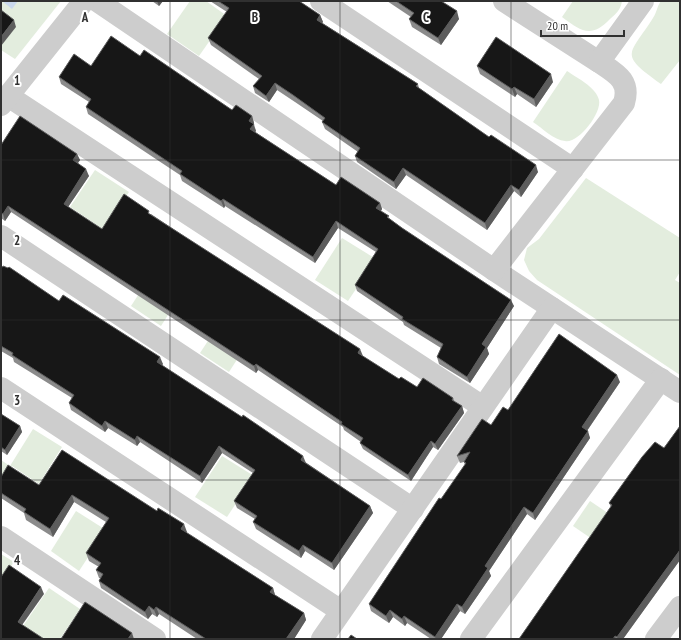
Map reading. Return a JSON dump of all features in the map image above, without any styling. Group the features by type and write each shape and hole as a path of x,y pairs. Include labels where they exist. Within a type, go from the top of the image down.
{"street":[{"path":"84,1 5,100 483,407"},
{"path":"97,1 494,270 680,392"},
{"path":"321,1 573,168"},
{"path":"494,270 624,103 626,97 626,90 620,77 504,1"},
{"path":"598,62 643,1"},
{"path":"1,236 413,509"},
{"path":"322,639 552,308"},
{"path":"471,639 661,379"},
{"path":"1,388 340,611"},
{"path":"1,537 156,639"},
{"path":"656,639 680,607"}],"green space":[{"path":"1,1 61,1 15,59 1,50"},
{"path":"190,1 206,1 227,16 199,56 167,34"},
{"path":"573,1 622,1 619,9 603,25 597,29 586,31 575,26 562,17"},
{"path":"661,1 680,1 680,60 661,84 638,66 633,60 632,54 634,47 654,16"},
{"path":"567,71 586,83 594,91 599,100 599,106 593,119 582,133 570,141 561,140 552,136 533,122"},
{"path":"95,170 129,192 104,230 70,207"},
{"path":"586,178 680,238 680,272 675,280 680,283 680,375 537,280 529,271 524,260 527,248 539,239"},
{"path":"342,238 376,259 348,301 315,280"},
{"path":"157,266 187,285 161,326 131,306"},
{"path":"227,312 256,330 229,372 200,353"},
{"path":"33,429 62,447 39,484 12,466 1,482 1,460 10,466"},
{"path":"222,456 254,476 227,517 195,497"},
{"path":"590,501 651,542 633,567 573,526"},
{"path":"76,511 106,530 79,571 51,551"},
{"path":"1,554 14,562 1,581"},
{"path":"49,588 80,609 60,639 41,639 23,626"}],"water":[{"path":"2,1 18,1 12,9"}],"building":[{"path":"218,1 299,1 320,15 317,20 418,84 416,86 489,137 491,135 536,165 519,190 511,185 485,223 403,168 394,182 355,156 360,148 322,122 325,118 293,95 275,83 266,96 253,86 262,76 208,38 229,8"},
{"path":"396,1 441,1 457,11 438,38 409,19 414,13"},
{"path":"1,10 14,20 1,37"},
{"path":"111,36 140,56 144,50 232,110 236,105 252,116 249,121 254,124 250,129 336,185 341,177 380,203 376,208 389,216 387,217 402,228 511,300 482,344 486,347 467,377 437,357 443,344 402,319 403,317 355,285 378,249 336,221 313,257 223,199 221,201 180,174 182,171 86,107 91,99 59,77 74,54 91,66"},
{"path":"496,37 551,74 534,99 514,87 512,89 477,66"},
{"path":"20,116 77,154 73,160 86,169 64,204 102,229 124,194 149,211 148,213 360,349 358,353 399,379 401,377 417,387 423,378 453,398 452,400 462,406 435,444 431,441 408,475 360,443 363,438 341,424 342,422 256,364 254,366 8,206 3,214 1,213 1,145"},
{"path":"1,266 9,267 59,301 63,295 160,357 157,362 242,417 243,415 303,456 301,460 370,506 332,563 303,545 299,551 253,522 257,516 234,501 255,470 219,446 200,476 137,436 135,440 105,421 102,426 69,403 74,395 12,355 13,353 1,346"},
{"path":"559,334 617,375 582,427 588,431 533,513 524,507 485,566 488,568 462,607 457,604 435,637 404,616 402,619 390,610 386,616 369,604 439,498 441,499 466,463 464,462 470,452 457,456 482,419 491,425 503,407 508,410"},
{"path":"1,414 20,426 5,450 1,447"},
{"path":"680,426 680,550 617,637 615,636 613,639 519,639 612,505 609,503 642,457 655,442 664,448"},
{"path":"62,450 157,511 158,508 184,524 181,529 273,588 270,592 304,613 286,639 206,639 156,607 154,610 149,606 145,612 99,581 103,574 96,570 101,563 86,553 109,518 72,495 50,529 24,512 26,509 1,493 1,477 8,465 39,485"},
{"path":"9,565 41,587 18,622 44,639 1,639 1,577"},
{"path":"85,602 132,633 128,639 61,639"},
{"path":"351,635 357,639 348,639"}]}
